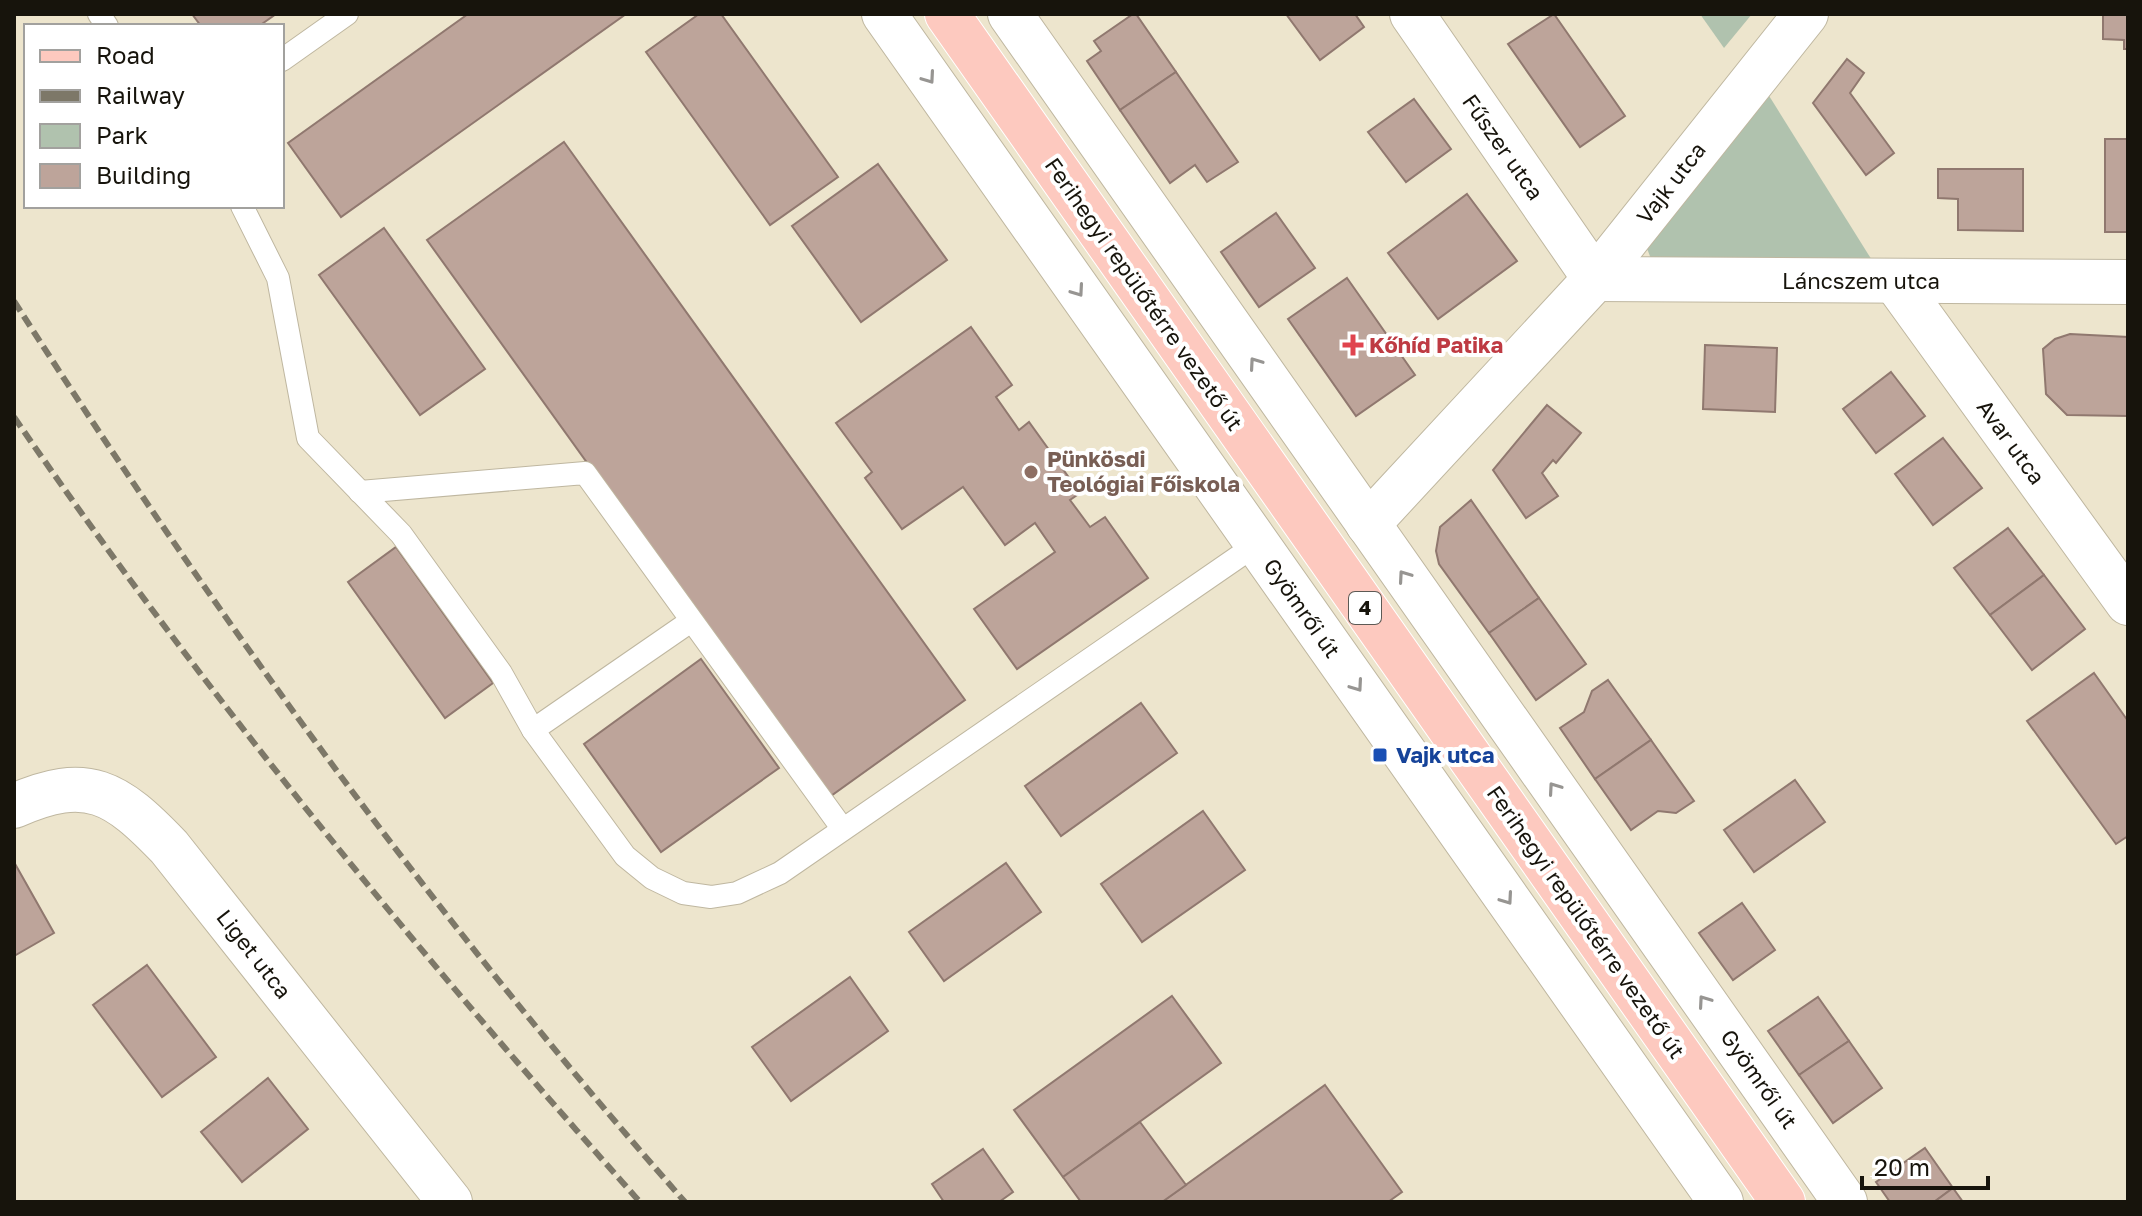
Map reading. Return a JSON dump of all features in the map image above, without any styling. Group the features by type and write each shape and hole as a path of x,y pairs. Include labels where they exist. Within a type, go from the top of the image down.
{"main road":[{"name":"Ferihegyi repülőtérre vezető út","path":"947,14 1783,1202"}],"street":[{"name":"Gyömrői út","path":"884,14 1721,1202"},
{"name":"Gyömrői út","path":"1010,14 1845,1202"},
{"name":"Fűszer utca","path":"1412,14 1595,279"},
{"name":"Vajk utca","path":"1368,524 1595,279 1795,18"},
{"name":"Láncszem utca","path":"1595,279 2128,282"},
{"name":"Avar utca","path":"1895,281 2128,603"},
{"name":"Liget utca","path":"14,806 58,789 76,788 112,798 146,823 169,847 450,1202"}],"lane":[{"path":"284,59 347,14"},
{"path":"243,208 278,278 308,438 401,534 501,673 533,730 625,856 652,878 683,893 711,897 757,886 1257,544"},
{"path":"360,492 585,473 842,828"},
{"path":"533,730 691,621"}],"green space":[{"path":"1700,14 1752,14 1724,48"},
{"path":"1766,91 1880,273 1656,272 1643,238"}],"building":[{"path":"192,14 276,14 262,24 200,24"},
{"path":"468,14 626,14 341,217 288,143"},
{"path":"699,14 721,14 838,177 770,225 646,52"},
{"path":"1136,14 1176,72 1120,110 1087,61 1101,51 1094,41"},
{"path":"1286,14 1355,14 1364,27 1320,60"},
{"path":"1554,14 1625,116 1580,147 1508,44"},
{"path":"2103,14 2128,14 2128,49 2124,49 2124,40 2103,39"},
{"path":"1847,59 1864,73 1850,93 1894,153 1866,175 1813,103"},
{"path":"1176,72 1238,162 1207,182 1195,165 1170,183 1120,110"},
{"path":"1414,99 1451,149 1406,182 1368,132"},
{"path":"2105,139 2128,139 2128,232 2105,232"},
{"path":"564,142 965,700 828,798 427,240"},
{"path":"878,164 947,260 861,322 792,226"},
{"path":"1938,169 2023,169 2023,231 1958,230 1958,199 1938,198"},
{"path":"1467,194 1517,261 1438,319 1388,253"},
{"path":"1276,213 1315,268 1259,307 1221,252"},
{"path":"384,228 485,369 420,415 319,275"},
{"path":"1347,278 1415,375 1356,416 1288,319"},
{"path":"971,327 1012,385 996,397 1019,430 1029,422 1080,493 1070,500 1090,527 1105,517 1148,578 1017,669 974,609 1055,552 1035,523 1005,545 963,487 902,529 865,478 872,472 836,423"},
{"path":"2070,334 2128,337 2128,416 2067,415 2046,394 2043,349 2055,339"},
{"path":"1705,345 1777,348 1775,412 1703,409"},
{"path":"1891,372 1925,416 1876,453 1843,409"},
{"path":"1547,405 1581,433 1556,463 1553,460 1542,473 1558,496 1526,518 1493,470"},
{"path":"1943,438 1982,488 1933,525 1895,474"},
{"path":"1471,500 1539,598 1489,633 1439,564 1436,551 1440,527"},
{"path":"2008,528 2044,575 1990,615 1954,568"},
{"path":"396,547 493,683 445,718 348,582"},
{"path":"2044,575 2085,629 2032,670 1990,615"},
{"path":"1539,598 1586,664 1536,700 1489,633"},
{"path":"701,659 779,768 661,852 584,744"},
{"path":"2094,673 2128,721 2128,836 2116,844 2027,721"},
{"path":"1608,680 1651,740 1595,779 1560,728 1584,712 1592,691"},
{"path":"1141,703 1177,753 1061,836 1025,786"},
{"path":"1651,740 1694,801 1676,813 1658,811 1631,830 1595,779"},
{"path":"1795,780 1825,822 1754,872 1724,830"},
{"path":"1203,811 1245,870 1142,942 1101,884"},
{"path":"14,862 54,933 14,956"},
{"path":"1006,863 1041,912 944,981 909,932"},
{"path":"1742,903 1775,950 1733,980 1699,933"},
{"path":"147,965 216,1057 162,1097 93,1005"},
{"path":"850,977 888,1031 791,1101 752,1047"},
{"path":"1172,996 1221,1063 1063,1177 1014,1110"},
{"path":"1818,997 1849,1041 1799,1075 1768,1031"},
{"path":"1849,1041 1882,1088 1833,1123 1799,1075"},
{"path":"268,1078 308,1129 242,1182 201,1132"},
{"path":"1325,1085 1402,1192 1388,1202 1162,1202"},
{"path":"1140,1122 1186,1185 1162,1202 1081,1202 1063,1177"},
{"path":"1925,1148 1953,1188 1934,1202 1890,1202 1876,1182"},
{"path":"983,1149 1013,1192 999,1202 944,1202 932,1184"},
{"path":"1953,1188 1963,1202 1934,1202"}],"railway":[{"path":"14,301 169,535 332,765 504,987 685,1202"},
{"path":"14,417 161,621 315,819 475,1013 640,1202"}],"place":[{"name":"Kőhíd Patika","path":"1353,345"},
{"name":"Pünkösdi Teológiai Főiskola","path":"1031,472"},
{"name":"Vajk utca","path":"1380,755"}]}
